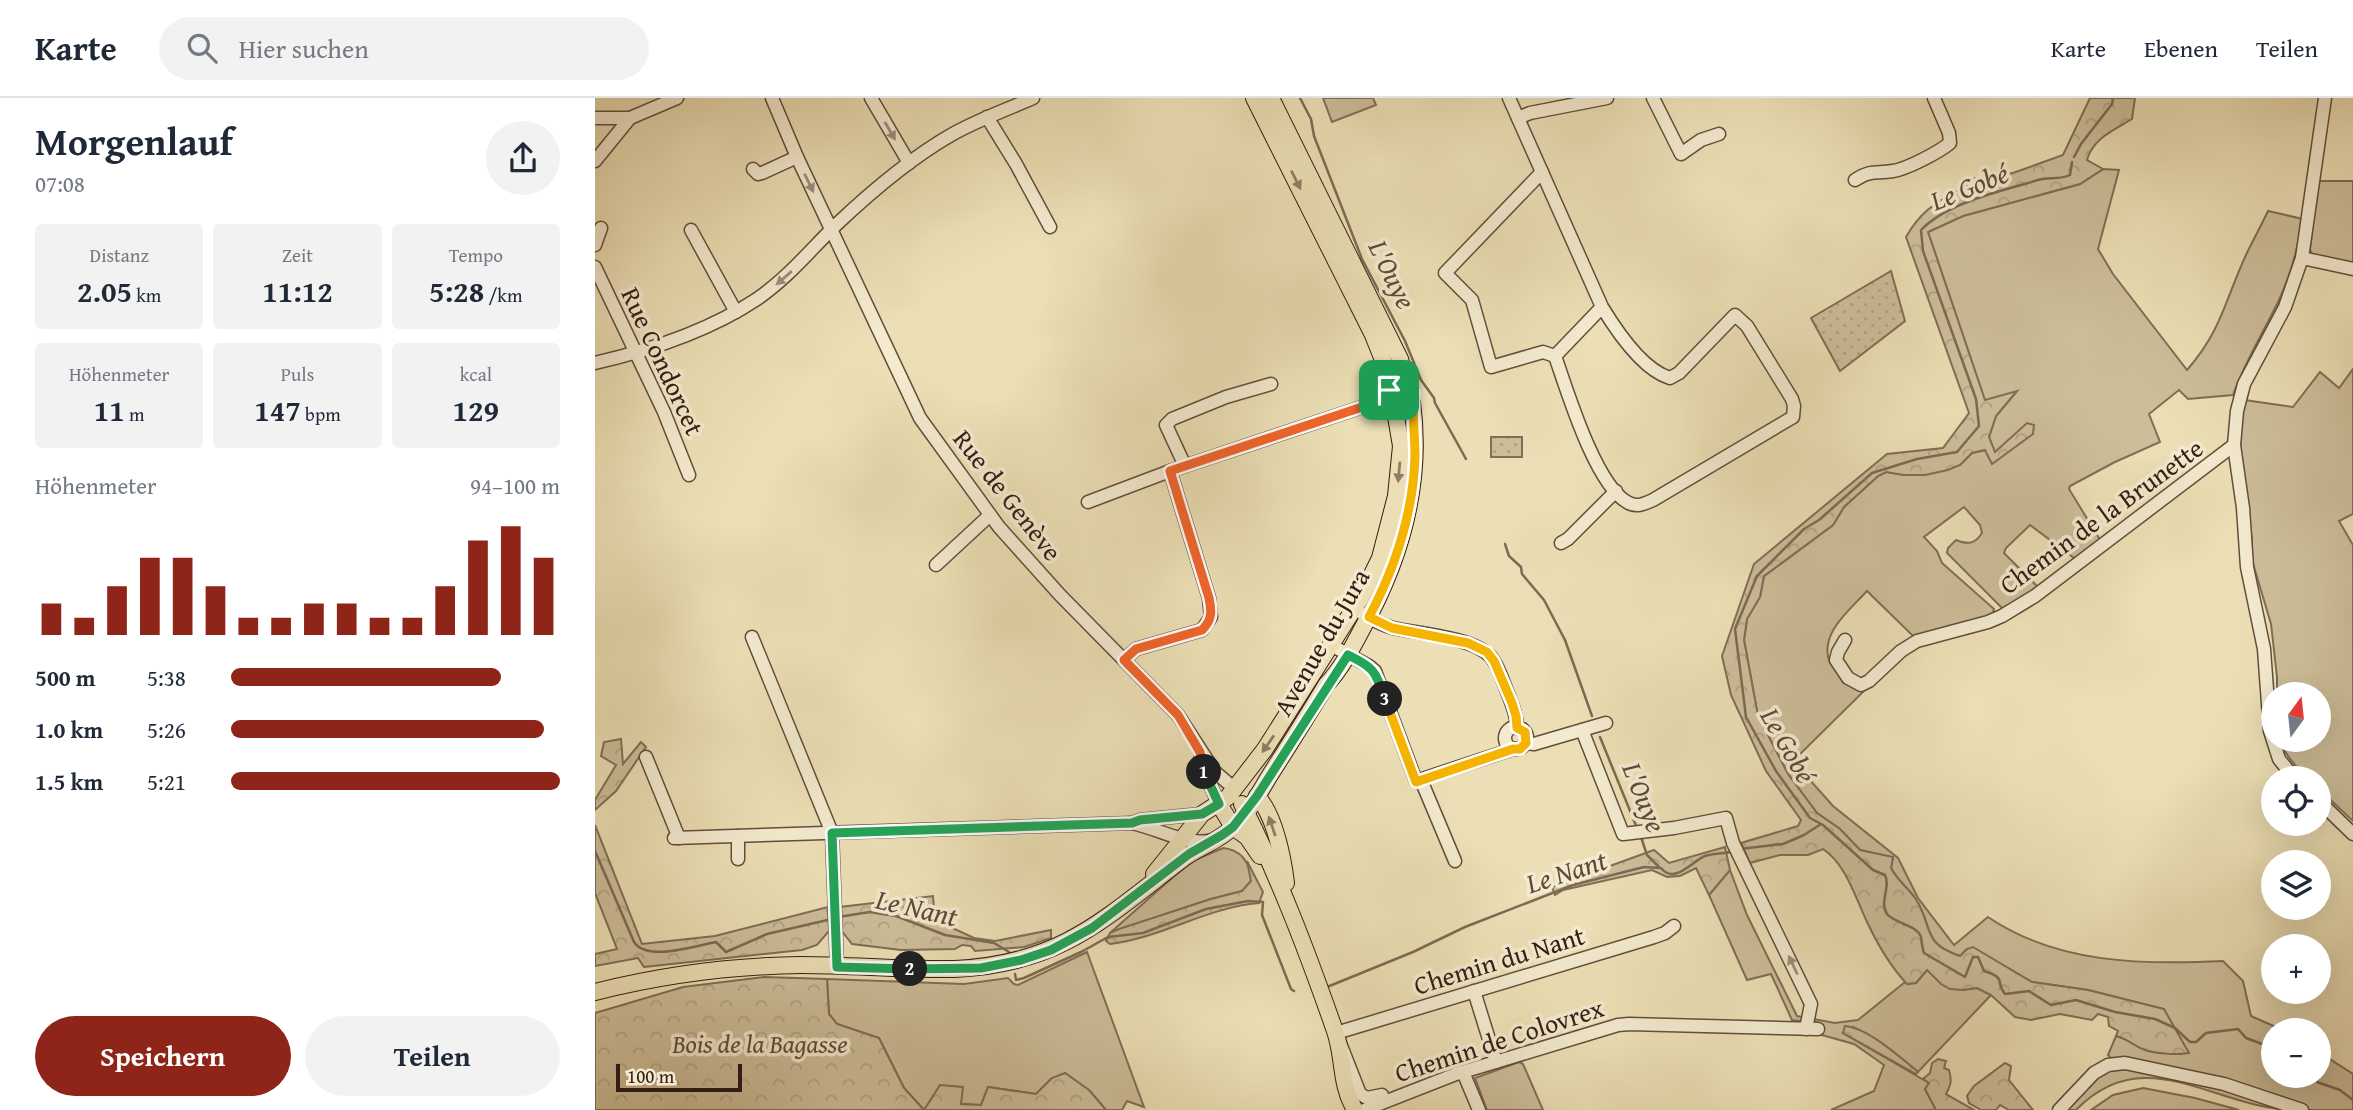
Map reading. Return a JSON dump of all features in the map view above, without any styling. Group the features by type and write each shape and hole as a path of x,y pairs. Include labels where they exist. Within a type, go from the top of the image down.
{"main road":[{"name":"Avenue du Jura","path":"595,992 669,976 736,968 801,965 955,969 981,968 1021,960 1051,950 1105,919 1189,854 1233,827 1246,812 1348,655 1395,506 1401,446 1383,360 1254,98"},
{"path":"1271,98 1400,359 1407,383 1414,393 1412,402 1403,407 1391,398 1398,382 1407,383"},
{"name":"Avenue du Jura","path":"1142,890 1180,838 1202,814 1219,804 1235,789 1265,750 1331,645 1362,613 1394,562 1409,511 1415,457 1412,402"},
{"path":"1235,789 1259,834 1289,907 1336,1033 1344,1086 1355,1110"},
{"path":"1257,796 1266,809 1284,860 1289,907"},
{"path":"1219,804 1233,827 1247,837 1258,852 1325,1031 1335,1079 1355,1110"}],"street":[{"path":"595,118 631,118 677,98"},
{"name":"Rue de Genève","path":"772,98 912,404 936,442 990,515 1052,586 1178,715 1215,772 1235,789"},
{"path":"871,98 909,163"},
{"path":"595,363 699,330 736,312 782,281 832,230 909,163 943,140 987,117 1033,98"},
{"path":"1509,98 1602,307 1620,335 1653,369 1670,377 1679,373 1735,315 1747,326 1792,399 1793,417 1639,506 1626,502 1601,473 1555,356"},
{"path":"1518,118 1530,113 1607,98"},
{"path":"1653,98 1681,154 1702,140 1719,134"},
{"path":"1856,180 1868,172 1892,172 1902,169 1949,143 1949,133 1934,98"},
{"path":"2285,766 2279,759 2270,730 2264,649 2246,567 2243,508 2234,445 2237,411 2244,384 2284,307 2302,258 2325,98"},
{"path":"987,117 1050,227"},
{"path":"595,161 631,118"},
{"path":"753,169 758,174 762,173 797,157"},
{"path":"1542,172 1445,273 1472,300 1491,367 1543,352 1555,356"},
{"path":"595,245 601,228"},
{"path":"691,230 736,312"},
{"path":"2302,258 2353,269"},
{"name":"Rue Condorcet","path":"595,267 636,352 689,475"},
{"path":"1555,356 1602,307"},
{"path":"1185,466 1166,425 1172,419 1226,397 1271,384"},
{"path":"1088,502 1170,471 1391,398"},
{"name":"Chemin de la Brunette","path":"1845,640 1836,660 1848,678 1861,685 1917,641 2002,616 2035,596 2234,445"},
{"path":"1124,660 1136,649 1202,630 1211,617 1209,598 1170,471"},
{"path":"1560,543 1568,539 1616,491"},
{"path":"936,565 990,515"},
{"path":"1362,613 1392,628 1468,643 1487,652 1494,661 1512,703 1517,728"},
{"path":"752,637 832,833 837,967"},
{"path":"1331,645 1375,671 1418,781 1455,861"},
{"path":"1526,743 1534,744 1606,723"},
{"path":"1513,749 1507,745 1505,735 1511,728 1525,732 1526,743"},
{"name":"Chemin de Colovrex","path":"1355,1110 1463,1072 1562,1041 1629,1024 1812,1029 1811,1004 1733,843 1726,818 1638,834 1623,834 1583,730"},
{"path":"1418,781 1520,749 1526,743"},
{"name":"Rue de Genève","path":"1200,752 1201,765 1219,804"},
{"path":"646,757 677,838 1132,823 1196,842 1215,840"},
{"path":"2331,813 2353,834"},
{"path":"1132,823 1202,814"},
{"path":"738,836 738,859"},
{"name":"Chemin du Nant","path":"1336,1033 1654,937 1674,926"},
{"path":"1474,992 1496,1062"},
{"path":"1336,1033 1362,1096 1371,1098 1402,1095"},
{"path":"2059,1110 2100,1068 2118,1063 2224,1084 2302,1110"},
{"path":"1463,1072 1479,1110"}],"green space":[{"path":"1323,98 1373,98 1376,105 1332,122"},
{"path":"2090,98 2135,98 2132,119 2105,135 2090,152 2087,160 2103,169 2080,184 1963,216 1928,232 1985,400 2017,391 1996,416 1989,437 1995,452 2027,423 2034,425 2033,434 1992,464 1985,450 1972,453 1960,465 1948,470 1925,475 1886,472 1878,476 1844,507 1833,525 1764,576 1760,597 1747,619 1744,640 1758,716 1788,774 1817,813 1840,829 1860,850 1893,857 1891,868 1915,898 1933,939 1939,945 1960,956 1973,947 2032,982 2088,990 2164,1009 2189,1053 2185,1054 2158,1053 2140,1048 2116,1036 2118,1031 2109,1026 2108,1017 2098,1014 2092,1020 2060,1014 2031,1020 2015,1017 1991,995 1977,988 1950,989 1927,970 1916,983 1907,984 1876,940 1845,873 1823,849 1808,855 1780,855 1750,863 1741,843 1798,826 1801,820 1766,771 1731,695 1722,656 1754,564 1887,454 1943,448 1969,413 1906,237 1912,227 1925,212 1968,185 1971,179 2013,173 2063,155"},
{"path":"2103,169 2119,170 2098,249 2113,274 2187,370 2216,328 2246,255 2268,211 2303,219 2287,282 2233,395 2188,399 2179,390 2149,414 2160,442 2070,486 2069,489 2102,543 2078,561 2030,525 2004,553 2040,589 2005,611 1947,553 1956,540 1971,542 1982,533 1980,525 1964,507 1924,537 1937,551 1942,563 1994,609 1992,616 1914,637 1867,591 1832,632 1827,652 1830,663 1868,687 1793,761 1833,806 1898,858 1918,898 1954,945 1988,917 2015,933 2072,953 2132,961 2223,961 2243,981 2251,1016 2261,1020 2261,1088 2331,1088 2331,1060 2353,1074 2353,1110 2309,1110 2242,1087 2112,1059 2108,1055 2116,1036 2149,1051 2180,1054 2164,1009 2088,990 2032,982 1973,948 1967,949 1960,956 1947,951 1933,939 1921,908 1891,868 1893,858 1860,850 1840,829 1817,813 1788,774 1758,716 1744,640 1747,619 1760,597 1764,576 1833,525 1844,507 1878,476 1886,472 1904,475 1960,465 1972,453 1985,450 1992,463 2004,445 1995,453 1989,437 1996,416 2016,392 1985,401 1928,232 1963,216 2080,184"},
{"path":"2317,181 2353,181 2353,266 2312,254 2310,249"},
{"path":"1891,271 1905,321 1840,371 1811,318"},
{"path":"2353,369 2353,514 2339,521 2353,545 2353,821 2331,800 2331,766 2297,766 2286,752 2331,752 2331,682 2277,682 2271,624 2252,560 2240,445 2244,400 2293,407 2320,372 2339,388"},
{"path":"1491,437 1522,437 1522,457 1491,457"},
{"path":"621,739 623,764 641,742 646,747 616,791 595,810 595,800 616,765 601,756 604,742"},
{"path":"595,825 642,944 715,936 828,907 829,931 817,945 802,950 644,967 638,958 595,966 595,954 617,949 595,893"},
{"path":"1725,847 1730,870 1709,895 1696,868 1680,876 1667,877 1652,870 1563,890 1555,895 1552,887 1654,850 1669,863"},
{"path":"1223,848 1235,851 1247,863 1251,881 1242,891 1110,933 1190,862"},
{"path":"1247,861 1263,892 1259,903 1221,910 1129,941 1110,944 1106,941 1110,933 1119,929 1242,891 1251,881"},
{"path":"1730,870 1747,915 1797,1016 1835,1023 1858,1020 1905,982 1916,983 1927,970 1963,990 1977,988 1991,995 1918,1072 1876,1040 1853,1027 1843,1033 1929,1083 1925,1089 1936,1110 1831,1110 1874,1091 1884,1065 1854,1044 1818,1034 1818,1023 1792,1020 1771,974 1747,980 1709,895"},
{"path":"933,896 935,920 974,938 995,941 1051,930 1051,938 1024,947 975,951 971,946 962,945 955,949 901,950 852,944 841,930 840,907"},
{"path":"1087,952 1144,1107 1127,1101 1122,1110 1106,1110 1089,1090 1052,1078 1036,1094 988,1087 981,1105 961,1104 924,1110 904,1088 879,1038 837,1024 829,1014 827,979 964,984 1008,978 1018,985"},
{"name":"Bois de la Bagasse","path":"764,977 827,979 829,1014 837,1024 879,1038 904,1088 924,1110 595,1110 595,1013 683,987"},
{"path":"1845,1026 1873,1037 1918,1072 1916,1074 1843,1033"},
{"path":"1938,1059 1946,1061 1944,1068 1949,1070 1950,1074 1951,1082 1946,1094 1974,1110 1936,1110 1925,1089 1929,1083 1923,1079 1930,1073 1932,1063"},
{"path":"1519,1062 1523,1064 1543,1110 1487,1110 1475,1078"},
{"path":"2005,1063 2011,1066 2009,1080 2033,1110 2009,1110 2000,1105 1996,1110 1981,1110 1969,1103 1967,1096 1974,1086"},
{"path":"2116,1066 2195,1079 2296,1110 2266,1107 2155,1078 2129,1080 2102,1089 2076,1110 2062,1110 2098,1073"},
{"path":"1065,1073 1089,1090 1106,1110 924,1110 940,1085 963,1087 961,1104 981,1105 988,1087 1036,1094 1052,1078"},
{"path":"2143,1088 2239,1110 2091,1110 2113,1095"}],"waterway":[{"name":"L'Ouye","path":"1300,98 1311,119 1314,136 1362,259 1405,341 1421,380 1434,398 1466,459"},
{"name":"Le Gobé","path":"2074,157 2112,104 2113,98"},
{"name":"Le Gobé","path":"2072,162 2070,175 2038,180 1976,199 1946,212 1921,230 1923,251 1976,399 1979,426 1957,452 1917,459 1872,473 1819,520 1804,529 1757,576 1735,629 1746,717 1776,771 1810,818 1823,825 1873,870 1885,875 1885,910 1895,920 1919,933 1924,953 1965,977 1973,957 1978,957 1984,971 1998,978 2005,994 2029,991 2051,1005 2076,1000 2115,1012 2155,1019 2175,1028 2190,1042 2196,1042 2206,1033 2238,1029 2246,1038 2261,1044"},
{"name":"L'Ouye","path":"1505,544 1509,556 1521,567 1522,574 1544,600 1565,640 1592,716"},
{"name":"L'Ouye","path":"1600,737 1637,828"},
{"name":"Le Nant","path":"1740,849 1783,844 1821,824"},
{"name":"L'Ouye","path":"1641,837 1647,855 1659,867"},
{"name":"Le Nant","path":"595,851 634,942 649,951 672,951 716,942 726,952 767,934 832,919"},
{"name":"Le Nant","path":"1327,987 1413,952 1465,927 1573,885 1644,867 1678,873 1705,856 1734,851"},
{"name":"Le Nant","path":"1015,974 1016,980 1024,978 1108,937 1143,933 1206,909 1248,901 1263,902 1262,915 1294,991"},
{"name":"Le Nant","path":"838,917 870,912 896,916 945,935 994,943 1009,952"},
{"name":"Le Gobé","path":"2331,1087 2353,1100"}],"route":[{"path":"1398,382 1407,383 1413,389 1415,457 1407,521 1390,572 1369,617 1392,628 1468,643 1487,652 1494,661 1512,703 1517,728 1525,732 1527,739 1524,746 1416,782 1375,671 1348,655 1257,796 1233,827 1189,854 1079,936 1051,950 1021,960 981,968 837,967 832,833 1132,823 1202,814 1219,804 1201,765 1200,752 1188,729 1175,711 1124,660 1136,649 1202,630 1211,617 1209,598 1170,471 1389,398 1389,390 1398,382"}]}
